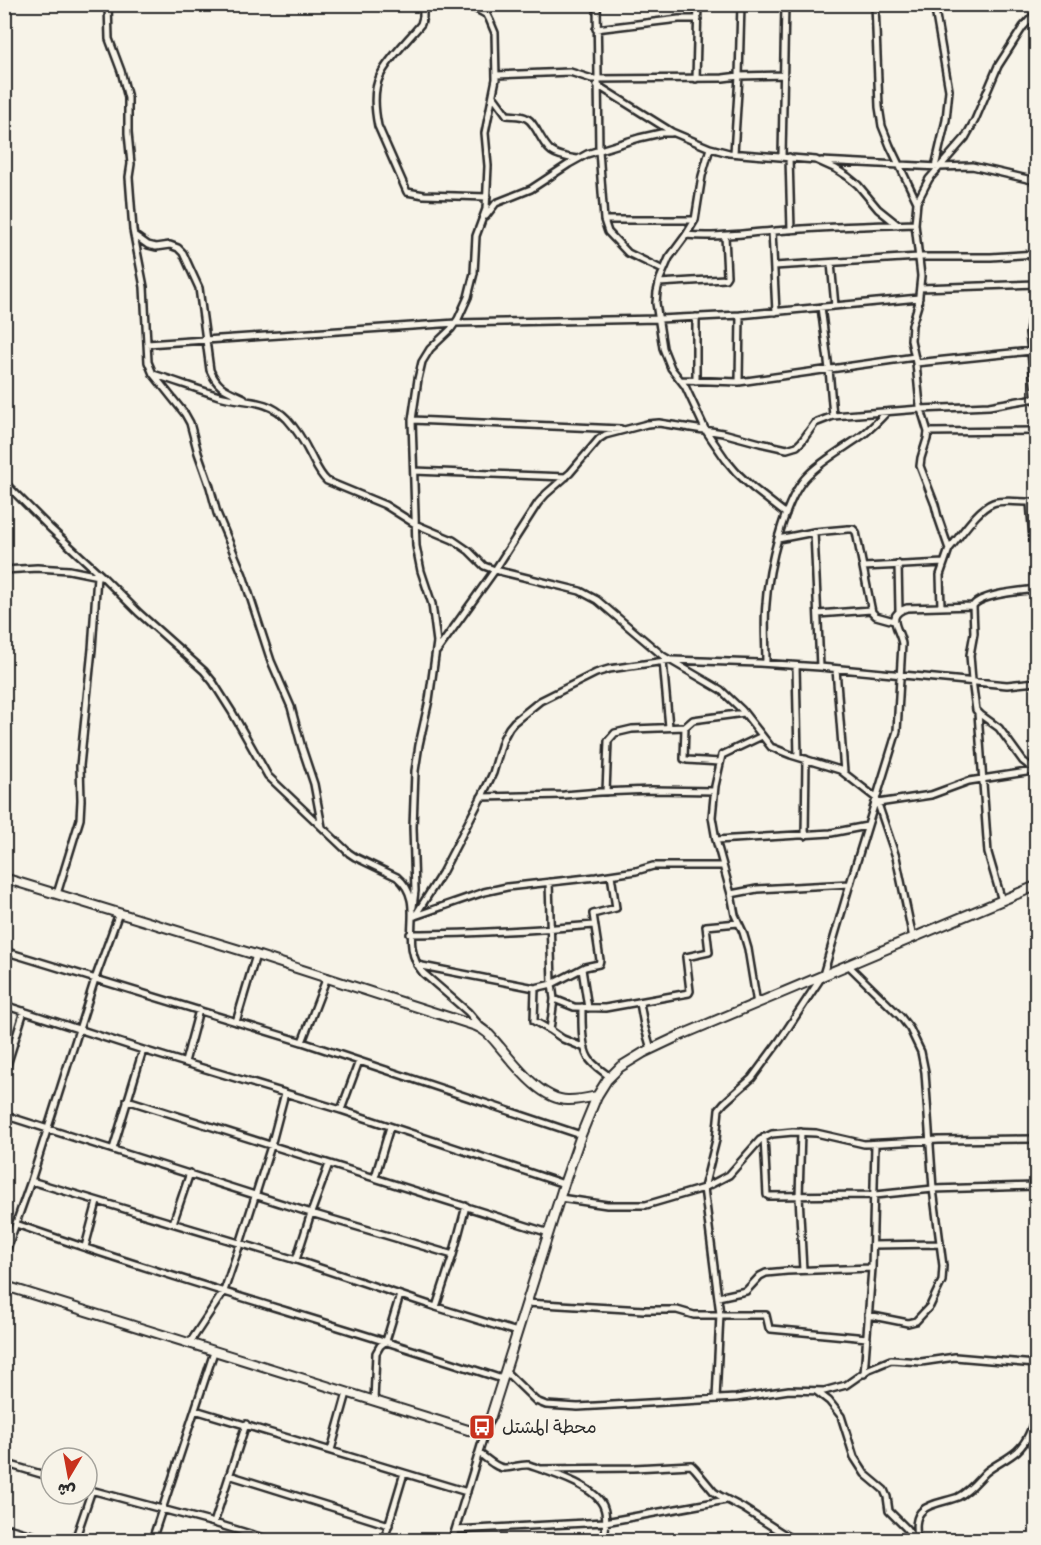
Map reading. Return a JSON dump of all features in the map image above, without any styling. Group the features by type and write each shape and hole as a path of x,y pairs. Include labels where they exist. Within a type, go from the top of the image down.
{"street":[{"path":"108,4 109,39 128,98 131,164 129,177 134,236 144,287 148,362 153,374 190,423 217,513 240,565 271,661 291,707 314,783 322,827"},
{"path":"423,4 421,24 387,65 378,80 375,99 378,126 407,192 424,195 487,197"},
{"path":"413,907 415,771 429,700 436,642 432,604 416,546 412,420 422,362 430,350 456,323 468,297 474,273 476,236 483,219 487,197 488,166 485,133 496,75 495,33 487,15 467,4"},
{"path":"597,4 597,82 603,220 608,232 628,253 663,270"},
{"path":"696,79 698,4"},
{"path":"734,153 741,4"},
{"path":"785,4 786,157 791,230"},
{"path":"875,4 879,107 885,134 917,201"},
{"path":"934,4 949,90 937,167"},
{"path":"949,549 920,466 928,432 920,409 911,340 921,276 915,224 917,201 937,167 965,138 998,66 1023,27 1036,13"},
{"path":"596,28 698,19"},
{"path":"496,75 570,72 597,82 672,132 710,148 734,153 900,165 972,166 1036,181"},
{"path":"597,82 784,75"},
{"path":"493,96 507,115 523,116 531,121 552,153 577,159"},
{"path":"483,219 496,203 531,189 577,159 599,150 655,134 672,132"},
{"path":"710,148 699,191 696,220 669,258 659,283 657,303 661,339 671,368 685,386 706,430 726,460 736,472 786,514"},
{"path":"816,160 847,176 858,185 878,209 898,225"},
{"path":"603,220 696,220"},
{"path":"686,235 710,237 772,231 915,224"},
{"path":"772,231 776,312"},
{"path":"134,236 148,245 156,247 170,245 183,253 199,288 210,370 217,384 249,400 271,407 286,418 327,481 385,505 415,524 463,546 484,566 589,595 607,607 663,656 714,685 744,713 771,747 844,772 877,801 896,857 913,938"},
{"path":"659,283 726,279 724,236"},
{"path":"774,266 920,257 991,257 1036,254"},
{"path":"831,263 835,306"},
{"path":"920,288 1036,284"},
{"path":"147,344 456,323 740,315 919,298"},
{"path":"435,653 495,570 538,503 566,477 604,435 659,423 706,430 780,448 791,448 802,441 815,423 832,416 989,406 1036,400 1035,367 1029,327 1036,306"},
{"path":"821,307 832,416"},
{"path":"739,382 740,315"},
{"path":"696,317 696,381"},
{"path":"681,380 739,382 829,369 1031,351"},
{"path":"153,374 220,396 249,400"},
{"path":"766,663 765,606 770,573 778,539 795,492 814,469 867,431 887,412"},
{"path":"412,420 626,429"},
{"path":"928,432 1036,431"},
{"path":"414,471 566,477"},
{"path":"4,482 139,613 197,664 232,712 268,776 355,857 402,881 413,907 414,916 410,934 413,957 423,973 468,1012 538,1087 561,1099 597,1096"},
{"path":"941,607 940,576 949,549 976,516 990,505 1000,502 1034,502 1036,576"},
{"path":"778,539 814,532 853,529 856,532 871,610 876,616 894,621"},
{"path":"814,532 820,667"},
{"path":"863,567 944,563"},
{"path":"716,1399 720,1314 704,1188 715,1147 719,1109 752,1078 823,975 897,731 902,640 894,621 899,610 898,564"},
{"path":"4,570 37,568 69,570 100,576"},
{"path":"57,894 80,819 80,766 100,576"},
{"path":"1002,901 988,853 978,712 970,655 974,633 973,606 978,600 1004,593 1036,589"},
{"path":"899,610 973,606"},
{"path":"818,614 871,610"},
{"path":"414,916 442,873 481,797 493,773 503,739 509,728 540,701 596,673 672,660 820,667 1006,685 1036,682"},
{"path":"663,661 669,727"},
{"path":"796,666 798,757"},
{"path":"836,669 844,772"},
{"path":"978,712 999,728 1023,761 1036,771"},
{"path":"606,792 608,741 615,733 622,730 685,727 693,720 744,713"},
{"path":"685,727 684,759 720,762"},
{"path":"757,1004 748,949 735,915 712,818 714,791 723,754 762,736"},
{"path":"805,836 806,759"},
{"path":"877,801 931,795 963,782 1036,771"},
{"path":"481,797 652,790 714,791"},
{"path":"716,840 805,836 867,826"},
{"path":"414,916 507,886 661,866 722,866"},
{"path":"417,966 535,988 552,984 582,969 597,965 600,962 593,914 616,908 611,874"},
{"path":"4,878 256,955 482,1028"},
{"path":"549,882 554,999 550,1030"},
{"path":"730,894 757,889 850,884"},
{"path":"452,1540 564,1184 597,1096 610,1077 631,1060 651,1049 1036,886"},
{"path":"4,1257 8,1240 31,1181 95,979 119,913"},
{"path":"554,999 572,1006 612,1008 690,992 686,957 709,952 706,926 738,923"},
{"path":"410,934 455,934 594,925"},
{"path":"4,951 302,1042 581,1135"},
{"path":"236,1022 256,955"},
{"path":"848,965 900,1016 910,1029 921,1052 925,1072 933,1190 943,1266 942,1281 930,1306 916,1321 908,1323 868,1315"},
{"path":"582,969 585,1007 582,1022 585,1047 588,1058 610,1077"},
{"path":"302,1042 327,978"},
{"path":"535,988 533,1020 563,1039 585,1047"},
{"path":"640,1002 651,1049"},
{"path":"4,1005 341,1110 564,1184"},
{"path":"186,1062 199,1010"},
{"path":"4,1075 6,1062 24,1011"},
{"path":"113,1149 143,1050"},
{"path":"341,1110 359,1062"},
{"path":"189,1344 224,1291 271,1146 285,1093"},
{"path":"127,1100 549,1233"},
{"path":"4,1116 311,1213 453,1255"},
{"path":"375,1177 390,1127"},
{"path":"560,1198 607,1205 646,1205 704,1188 729,1175 750,1150 764,1137 772,1134 801,1132 828,1135 856,1143 875,1144 1036,1139"},
{"path":"801,1132 799,1196 803,1270"},
{"path":"764,1137 768,1196 875,1195 1036,1186"},
{"path":"864,1374 872,1268 875,1144"},
{"path":"296,1260 329,1164"},
{"path":"173,1224 190,1173"},
{"path":"31,1181 296,1260 517,1332"},
{"path":"85,1247 97,1202"},
{"path":"436,1306 466,1206"},
{"path":"16,1224 170,1276 503,1375 536,1401 546,1405 602,1406 736,1398 789,1390 824,1391 846,1386 878,1365 897,1360 921,1362 956,1358 1036,1364"},
{"path":"873,1245 940,1244"},
{"path":"718,1297 746,1291 765,1273 872,1268"},
{"path":"4,1288 12,1288 468,1430 483,1428 487,1424"},
{"path":"374,1401 376,1353 386,1341 400,1295"},
{"path":"526,1304 677,1310 694,1315 766,1316 771,1329 867,1338"},
{"path":"152,1540 214,1352"},
{"path":"816,1391 834,1406 841,1416 854,1457 865,1474 884,1490 889,1511 916,1540"},
{"path":"331,1450 347,1393"},
{"path":"195,1410 467,1492"},
{"path":"916,1540 917,1519 922,1511 961,1495 1022,1446 1030,1433 1036,1414"},
{"path":"214,1524 246,1424"},
{"path":"476,1430 482,1443"},
{"path":"479,1453 501,1467 526,1464 564,1478 592,1492 604,1505 605,1540"},
{"path":"4,1463 39,1473"},
{"path":"540,1469 691,1465 714,1492 793,1540"},
{"path":"384,1540 404,1473"},
{"path":"229,1475 389,1525"},
{"path":"99,1492 269,1540"},
{"path":"455,1530 605,1522 726,1500"},
{"path":"75,1540 85,1506"},
{"path":"4,1527 50,1540"}],"place":[{"name":"محطة المشتل","path":"482,1427"}]}
